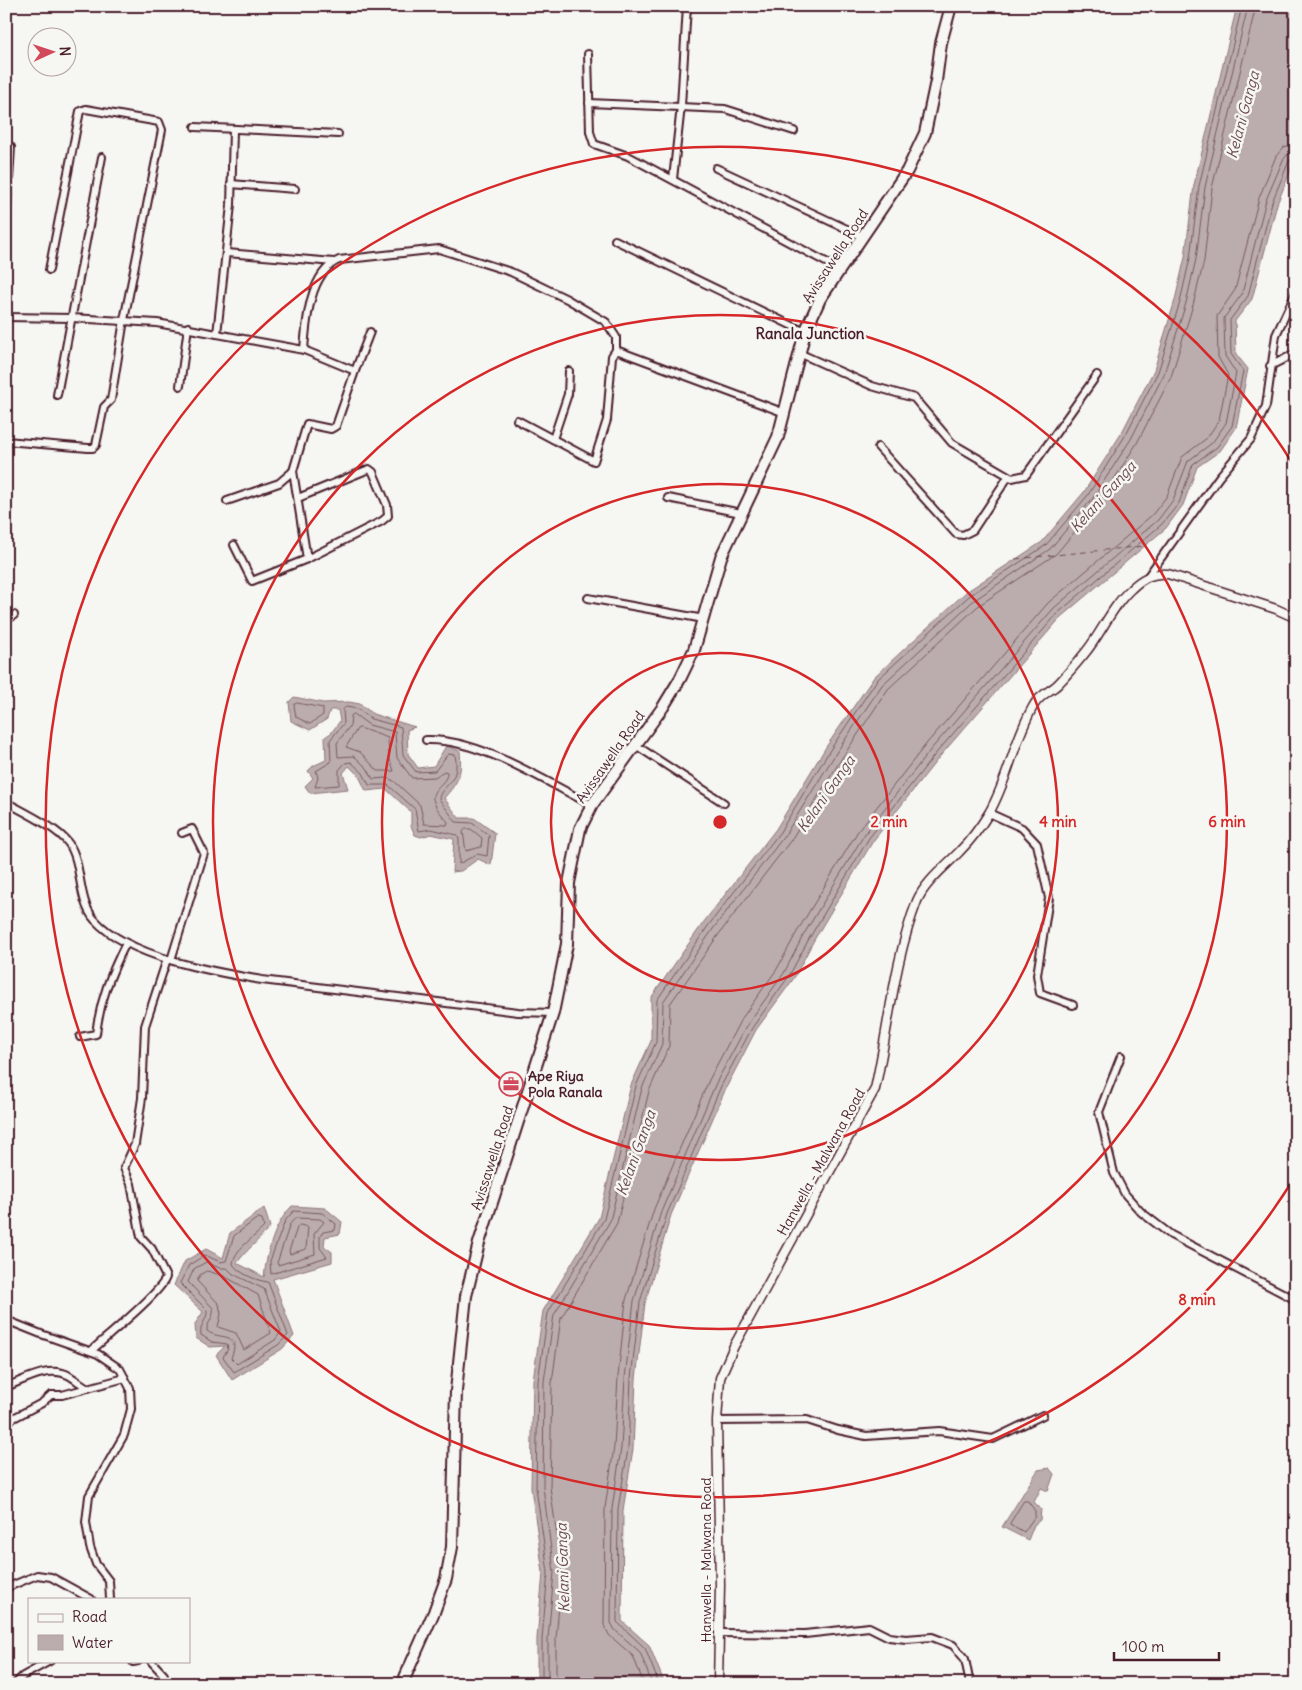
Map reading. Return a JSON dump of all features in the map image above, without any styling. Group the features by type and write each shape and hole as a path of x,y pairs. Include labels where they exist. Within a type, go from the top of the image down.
{"main road":[{"name":"Avissawella Road","path":"402,1684 434,1612 446,1579 452,1546 456,1391 466,1296 479,1243 553,1013 566,944 569,883 580,829 592,805 634,744 663,707 694,650 721,557 778,436 805,332 820,299 839,269 864,237 907,170 925,133 936,81 941,43 951,6"}],"street":[{"path":"673,180 681,106 687,6"},
{"path":"588,54 590,132 594,144 628,156 839,269"},
{"path":"589,103 726,109 794,131"},
{"path":"6,441 93,448 99,439 104,407 111,400 124,320 162,130 159,122 86,108 80,111 50,270"},
{"path":"195,128 338,134"},
{"path":"217,334 227,253 233,130"},
{"path":"6,142 11,147 6,228"},
{"path":"57,395 102,157"},
{"path":"716,168 864,237"},
{"path":"231,184 295,189"},
{"path":"615,240 805,332"},
{"path":"227,253 334,262 439,250 511,272 567,299 606,322 616,337 616,350 612,356 608,420 594,461 516,420"},
{"path":"304,350 306,318 310,301 324,274 334,262"},
{"path":"1148,576 1219,477 1251,439 1266,406 1270,366 1276,335 1296,292"},
{"path":"6,317 124,320 188,327 304,350 355,371"},
{"path":"180,386 188,327"},
{"path":"307,559 293,471 307,424 331,429 336,426 370,332"},
{"path":"616,350 785,413"},
{"path":"799,353 872,386 914,398 952,443 1008,477 1019,478 1026,475 1097,375"},
{"path":"1270,366 1296,353"},
{"path":"553,439 568,394 569,371"},
{"path":"878,447 956,534 963,535 973,530 1008,477"},
{"path":"234,545 252,581 307,559 382,521 388,516 388,511 373,472 369,469 298,498"},
{"path":"227,501 279,483 293,471"},
{"path":"668,498 741,512"},
{"path":"1148,576 1158,573 1168,574 1276,609 1296,618"},
{"name":"Hanwella - Malwana Road","path":"718,1684 720,1585 717,1420 720,1378 734,1346 875,1089 893,982 918,898 961,850 989,813 1010,769 1014,746 1036,702 1057,685 1085,653 1130,589 1148,576"},
{"path":"588,598 704,619"},
{"path":"6,621 14,615"},
{"path":"426,740 440,739 481,750 592,805"},
{"path":"634,744 724,803"},
{"path":"6,802 56,832 70,845 86,906 94,920 126,943 169,959 220,973 262,980 518,1012 553,1013"},
{"path":"989,813 1022,828 1037,844 1050,898 1037,975 1040,993 1072,1005"},
{"path":"91,1351 151,1296 165,1282 166,1277 152,1250 141,1237 131,1184 124,1168 135,1144 139,1117 144,1026 169,959 204,853 192,828 182,833"},
{"path":"80,1037 96,1034 99,1008 107,982 126,943"},
{"path":"1121,1056 1099,1112 1114,1173 1125,1194 1140,1212 1171,1234 1296,1300"},
{"path":"6,1320 98,1354 120,1369 130,1388 131,1409 124,1435 89,1496 86,1522 90,1547 96,1564 109,1581 110,1598"},
{"path":"6,1387 40,1374 54,1372 67,1374 88,1388"},
{"path":"6,1422 42,1404 51,1395 62,1395 125,1378"},
{"path":"717,1420 807,1420 838,1430 866,1436 939,1431 993,1438 1043,1415"},
{"path":"6,1588 37,1575 51,1577 89,1598"},
{"path":"718,1633 805,1634 869,1627 889,1637 906,1639 932,1636 953,1645 965,1659 970,1684"},
{"path":"15,1684 23,1676 48,1662"},
{"path":"152,1662 164,1675 164,1684"}],"water":[{"name":"Kelani Ganga","path":"1237,6 1296,6 1296,158 1277,204 1252,299 1235,321 1236,354 1248,369 1236,428 1220,451 1197,467 1183,505 1166,528 1062,616 941,755 873,841 814,940 794,978 756,1030 726,1088 671,1215 645,1303 636,1379 633,1449 623,1510 622,1621 649,1645 664,1682 663,1684 537,1684 537,1638 543,1573 531,1488 533,1380 543,1311 599,1218 631,1085 651,1041 651,998 703,923 776,829 826,747 874,677 966,592 1042,542 1084,492 1121,434 1154,370 1175,300 1185,257 1194,185"},
{"path":"294,697 323,703 349,702 360,704 373,714 415,727 407,730 408,754 418,768 434,766 446,746 460,751 460,772 453,787 444,798 459,818 474,818 495,833 491,865 478,859 461,871 452,872 454,839 431,834 421,837 415,835 411,826 411,812 386,789 366,791 359,776 349,766 343,773 348,789 310,793 305,786 313,778 308,771 313,766 326,760 325,737 331,733 340,721 338,710 330,710 327,719 310,730 291,721 289,702"},
{"path":"292,1206 325,1208 342,1222 340,1234 325,1237 324,1246 332,1252 332,1262 273,1279 294,1336 282,1349 232,1380 216,1355 225,1346 210,1347 196,1338 195,1324 203,1312 174,1285 185,1261 206,1249 223,1258 230,1233 264,1208 270,1227 237,1263 264,1277 272,1239 280,1221"},
{"path":"1049,1468 1054,1474 1048,1491 1041,1488 1034,1502 1041,1509 1040,1520 1034,1525 1028,1540 1002,1527 1038,1470"}],"ferry route":[{"path":"1015,559 1145,546"}],"place":[{"name":"Ape Riya Pola Ranala","path":"511,1084"}],"district":[{"name":"Ranala Junction","path":"810,334"}]}
